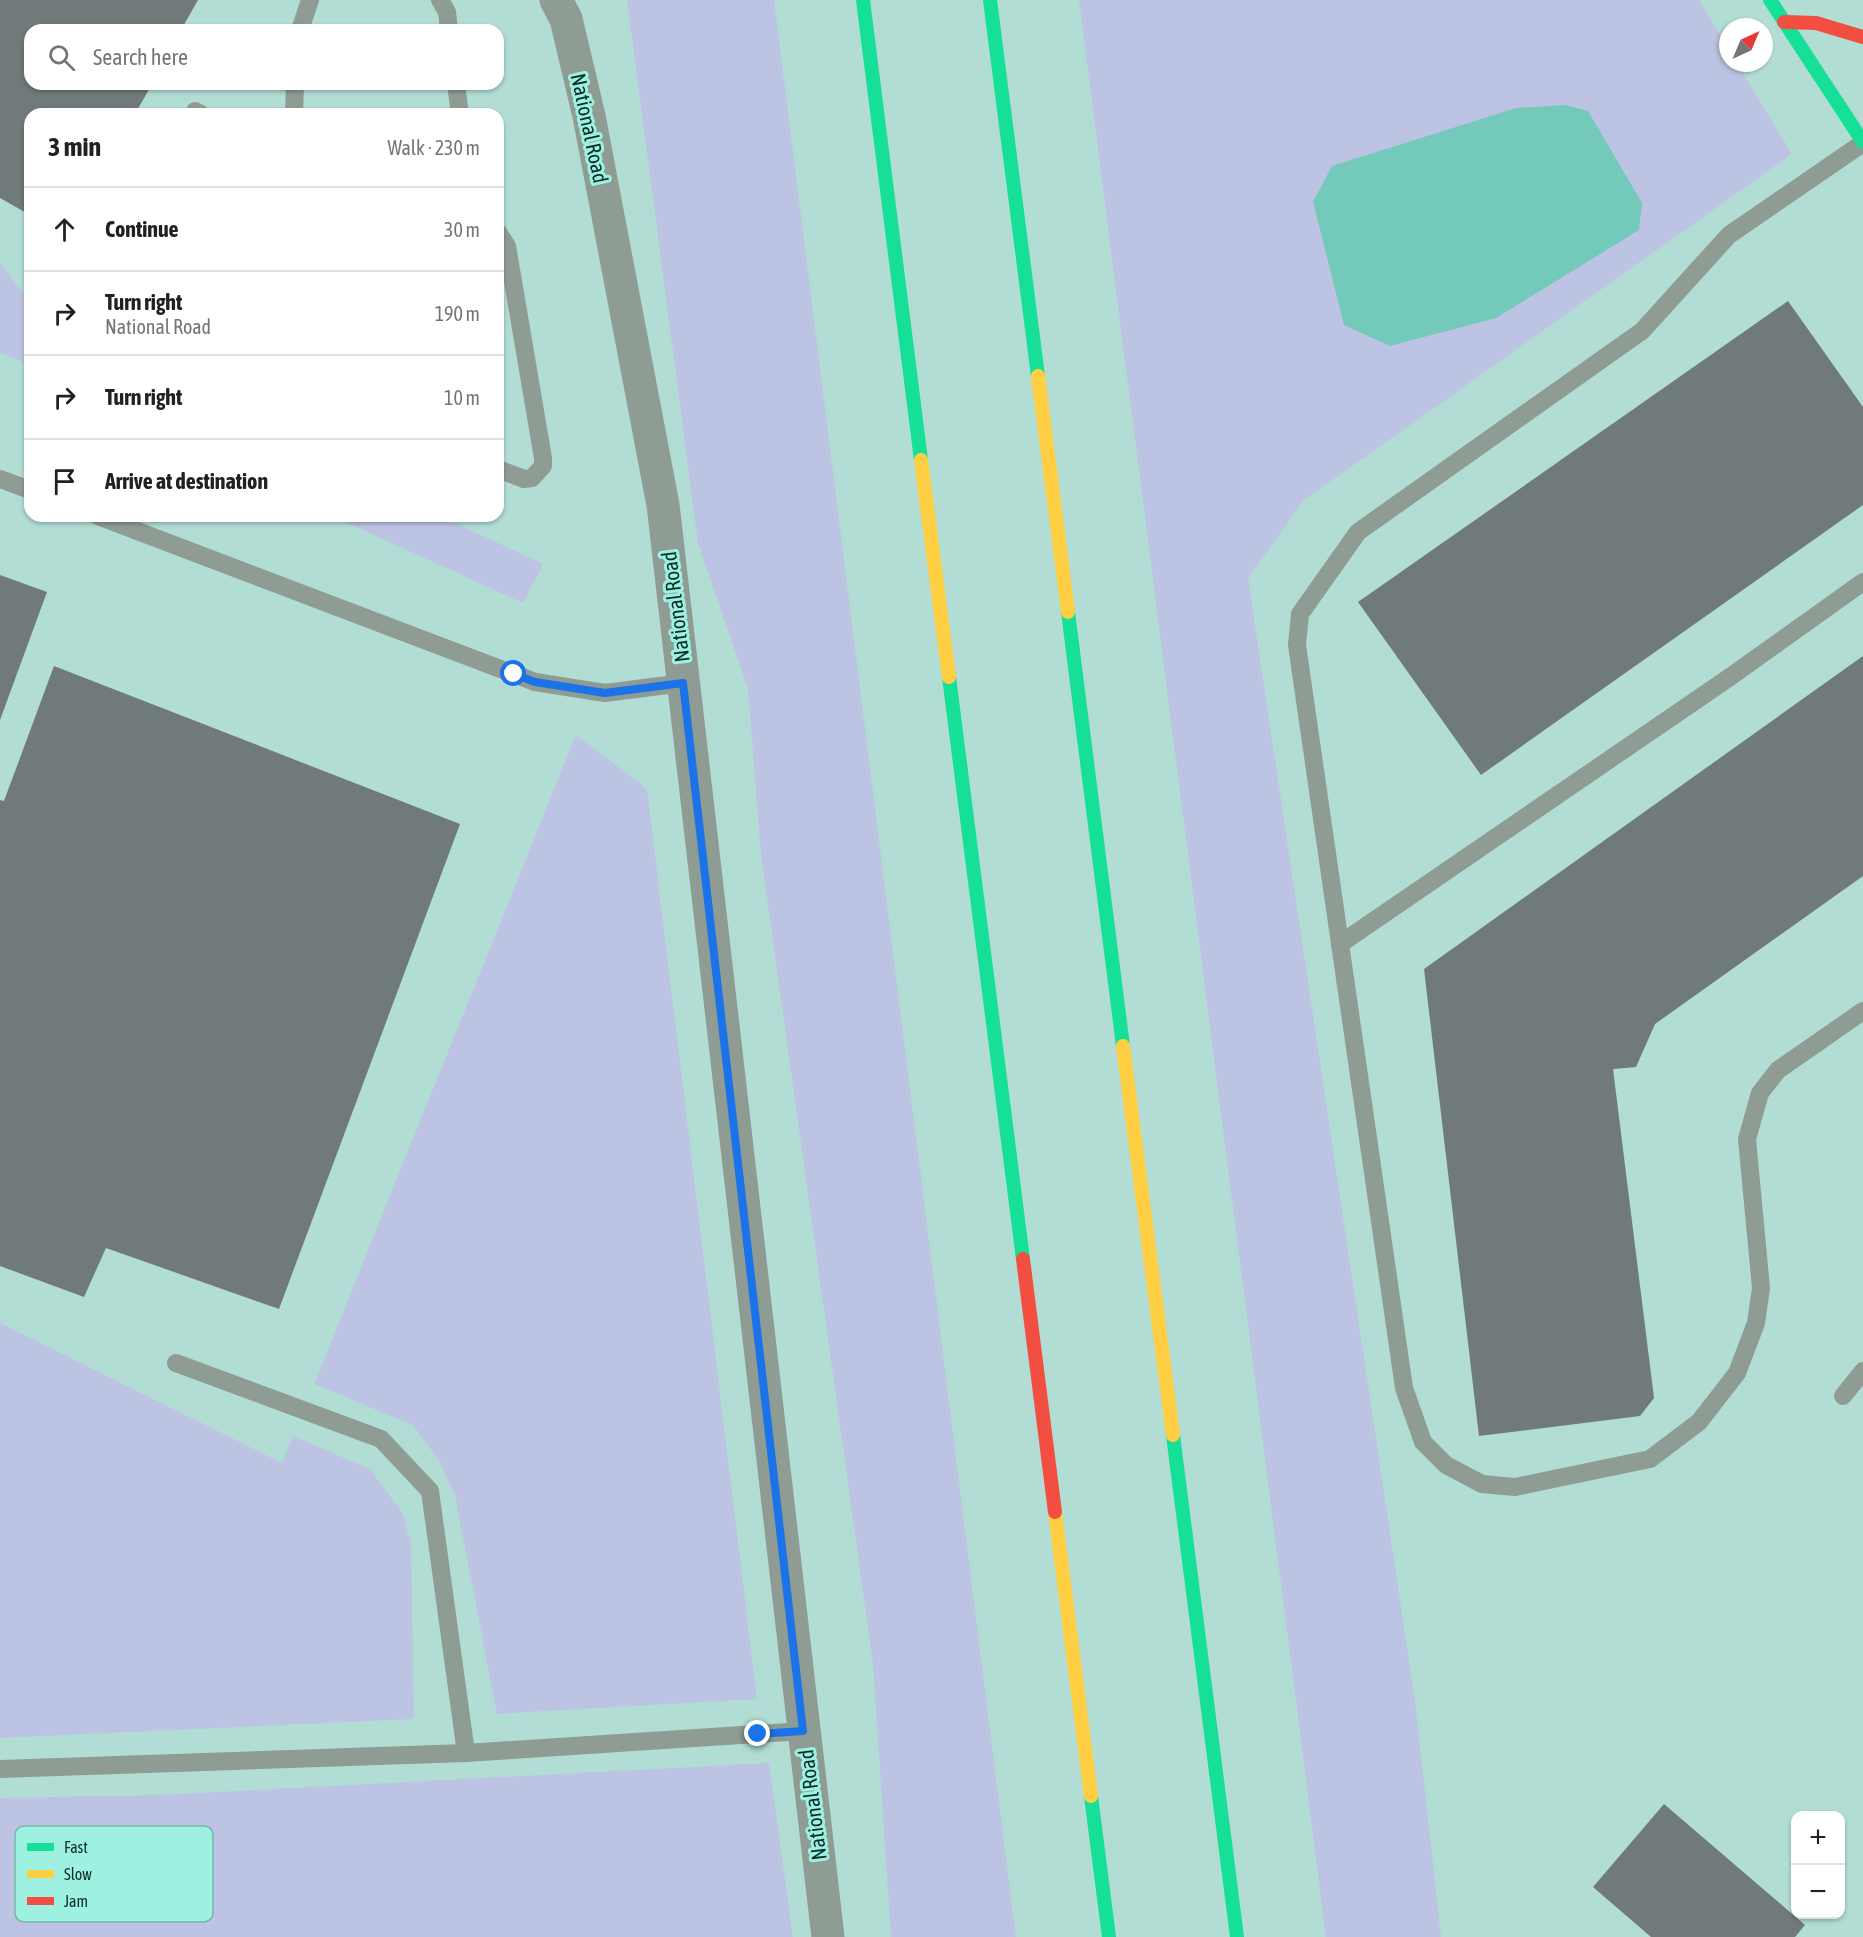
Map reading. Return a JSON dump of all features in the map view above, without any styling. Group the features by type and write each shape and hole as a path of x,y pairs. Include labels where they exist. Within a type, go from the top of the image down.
{"main road":[{"path":"863,0 1109,1937"},
{"path":"990,0 1237,1937"},
{"path":"1770,0 1863,143"},
{"path":"1784,22 1816,23 1863,37"}],"street":[{"name":"National Road","path":"556,0 566,20 590,116 663,505 828,1937"}],"lane":[{"path":"302,24 310,0"},
{"path":"440,0 447,12 448,24"},
{"path":"294,108 295,90"},
{"path":"457,90 458,108"},
{"path":"1863,143 1729,235 1698,266 1672,301 1642,332 1358,532 1300,614 1296,645 1404,1388 1423,1442 1446,1465 1482,1484 1515,1487 1650,1459 1699,1422 1737,1373 1756,1323 1761,1288 1747,1140 1760,1093 1778,1070 1863,1011"},
{"path":"504,241 507,246 543,458 543,466 532,478 524,479 504,471"},
{"path":"0,479 24,488"},
{"path":"114,522 535,682 605,693 683,683"},
{"path":"1340,944 1730,677 1863,582"},
{"path":"176,1363 381,1439 430,1491 465,1753"},
{"path":"1843,1396 1863,1371"},
{"path":"0,1769 465,1753 803,1731"}],"shaded area":[{"path":"627,0 774,0 1016,1937 891,1937 873,1664 761,855 748,689 698,543"},
{"path":"1079,0 1699,0 1719,33 1719,72 1742,72 1792,154 1303,501 1248,578 1415,1701 1441,1937 1326,1937"},
{"path":"1565,105 1588,111 1642,203 1639,230 1496,318 1390,346 1344,325 1313,202 1332,166 1516,108"},
{"path":"0,263 24,295 24,362 0,353"},
{"path":"345,522 453,522 543,564 523,603"},
{"path":"576,735 647,789 757,1699 497,1714 455,1496 440,1462 413,1425 314,1384"},
{"path":"0,1323 282,1463 293,1436 370,1469 403,1514 411,1545 414,1719 0,1738"},
{"path":"769,1763 793,1937 0,1937 0,1798 160,1795"}],"building":[{"path":"0,0 198,0 184,24 24,24 24,90 149,90 138,108 24,108 24,212 0,198"},
{"path":"1788,301 1863,407 1863,505 1481,775 1358,602"},
{"path":"0,575 47,592 0,720"},
{"path":"1863,656 1863,876 1655,1024 1636,1067 1613,1069 1654,1398 1640,1416 1479,1436 1424,969"},
{"path":"54,666 460,824 279,1309 106,1248 84,1297 0,1266 0,800 4,801"},
{"path":"1664,1804 1791,1913 1791,1919 1798,1919 1805,1925 1795,1937 1651,1937 1593,1887"}],"traffic: fast":[{"path":"863,0 921,460"},
{"path":"990,0 1038,376"},
{"path":"1770,0 1863,142"},
{"path":"1068,612 1123,1046"},
{"path":"949,677 1023,1259"},
{"path":"1173,1435 1237,1937"},
{"path":"1091,1796 1109,1937"}],"traffic: slow":[{"path":"1038,376 1068,612"},
{"path":"921,460 949,677"},
{"path":"1123,1046 1173,1435"},
{"path":"1055,1512 1091,1796"}],"traffic: jam":[{"path":"1784,22 1816,23 1863,37"},
{"path":"1023,1259 1055,1512"}],"route":[{"path":"514,674 535,682 605,693 683,683 803,1731 758,1734"}]}
